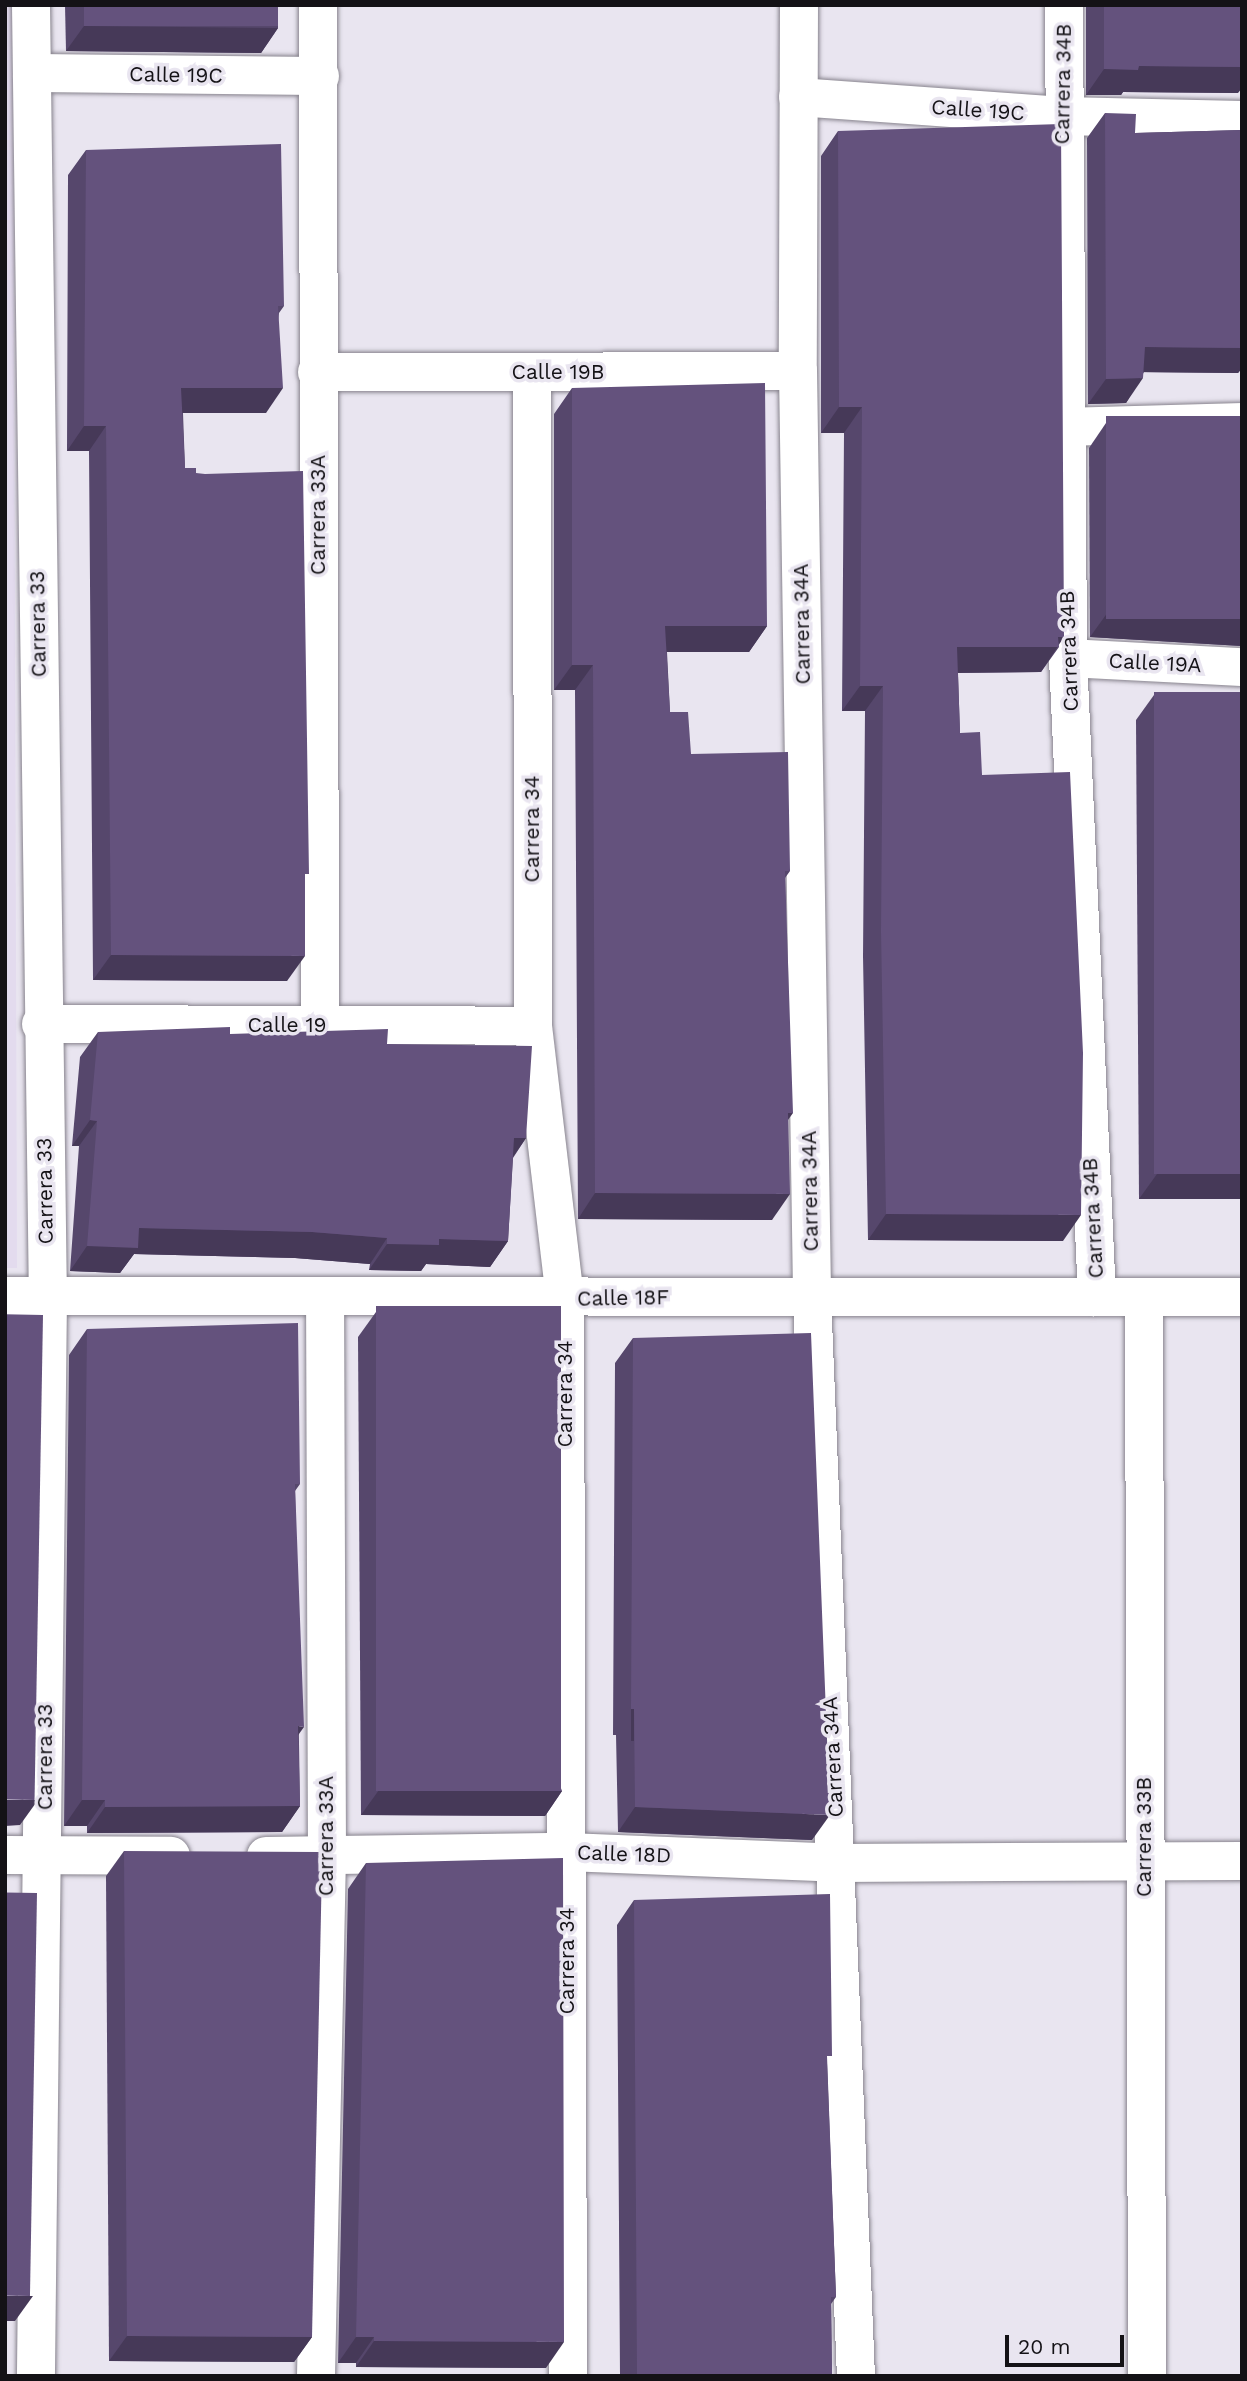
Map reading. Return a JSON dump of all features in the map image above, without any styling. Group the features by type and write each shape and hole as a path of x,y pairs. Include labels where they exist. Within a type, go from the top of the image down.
{"street":[{"name":"Carrera 33","path":"32,5 41,1024 48,1296 44,1856 36,2376"},
{"name":"Carrera 33A","path":"318,5 320,1025"},
{"name":"Carrera 34A","path":"799,5 798,372 812,1296 838,1863 856,2376"},
{"name":"Carrera 34B","path":"1064,5 1062,116 1068,659 1097,1297"},
{"name":"Calle 19C","path":"32,73 320,76"},
{"name":"Calle 19C","path":"798,97 1062,116 1242,120"},
{"name":"Calle 19B","path":"317,372 798,372"},
{"name":"Carrera 34","path":"532,372 533,1026 565,1299 568,2376"},
{"path":"1064,426 1242,422"},
{"name":"Calle 19A","path":"1068,659 1242,667"},
{"name":"Calle 19","path":"41,1024 533,1026"},
{"name":"Calle 18F","path":"5,1296 565,1299 812,1296 1242,1297"},
{"name":"Carrera 33A","path":"316,2376 327,1856 325,1296"},
{"name":"Carrera 33B","path":"1144,1297 1147,2376"},
{"name":"Calle 18D","path":"5,1855 327,1856 567,1852 838,1863 1242,1861"}],"shaded area":[{"path":"5,5 13,5 17,1268 5,1268"}],"building":[{"path":"84,5 278,5 278,26 84,26"},
{"path":"1104,5 1242,5 1242,67 1139,66 1138,70 1104,69"},
{"path":"1105,113 1136,114 1135,133 1242,130 1242,348 1145,347 1143,378 1106,379"},
{"path":"1061,124 1064,637 1058,637 1059,647 957,647 960,733 980,732 982,775 1070,772 1083,1053 1081,1215 886,1214 881,931 883,686 860,686 862,407 839,407 838,131"},
{"path":"281,144 284,306 278,306 283,388 181,388 185,468 196,468 196,473 205,474 303,471 309,874 305,874 305,956 111,955 106,426 84,426 86,150"},
{"path":"765,383 767,626 665,626 670,712 688,712 691,754 788,752 790,871 785,871 793,1113 788,1113 790,1194 595,1193 593,665 572,665 572,388"},
{"path":"1106,416 1242,416 1242,619 1106,619"},
{"path":"1154,692 1242,692 1242,1174 1154,1174"},
{"path":"230,1027 230,1034 388,1029 387,1044 532,1046 526,1138 514,1138 508,1241 439,1239 439,1245 387,1244 387,1238 312,1232 139,1228 138,1248 87,1246 97,1121 90,1120 98,1032"},
{"path":"376,1306 561,1306 561,1791 376,1791"},
{"path":"5,1314 43,1315 35,1800 5,1799"},
{"path":"298,1323 300,1484 295,1484 304,1727 298,1726 300,1806 105,1807 105,1800 82,1800 87,1329"},
{"path":"811,1333 830,1815 635,1807 634,1709 631,1709 633,1338"},
{"path":"124,1851 319,1852 322,1865 312,2337 127,2336"},
{"path":"563,1858 564,2342 374,2341 374,2337 356,2337 366,1863"},
{"path":"5,1892 37,1893 30,2296 5,2296"},
{"path":"830,1894 832,2056 827,2056 836,2297 831,2297 832,2376 637,2376 634,1900"}]}
